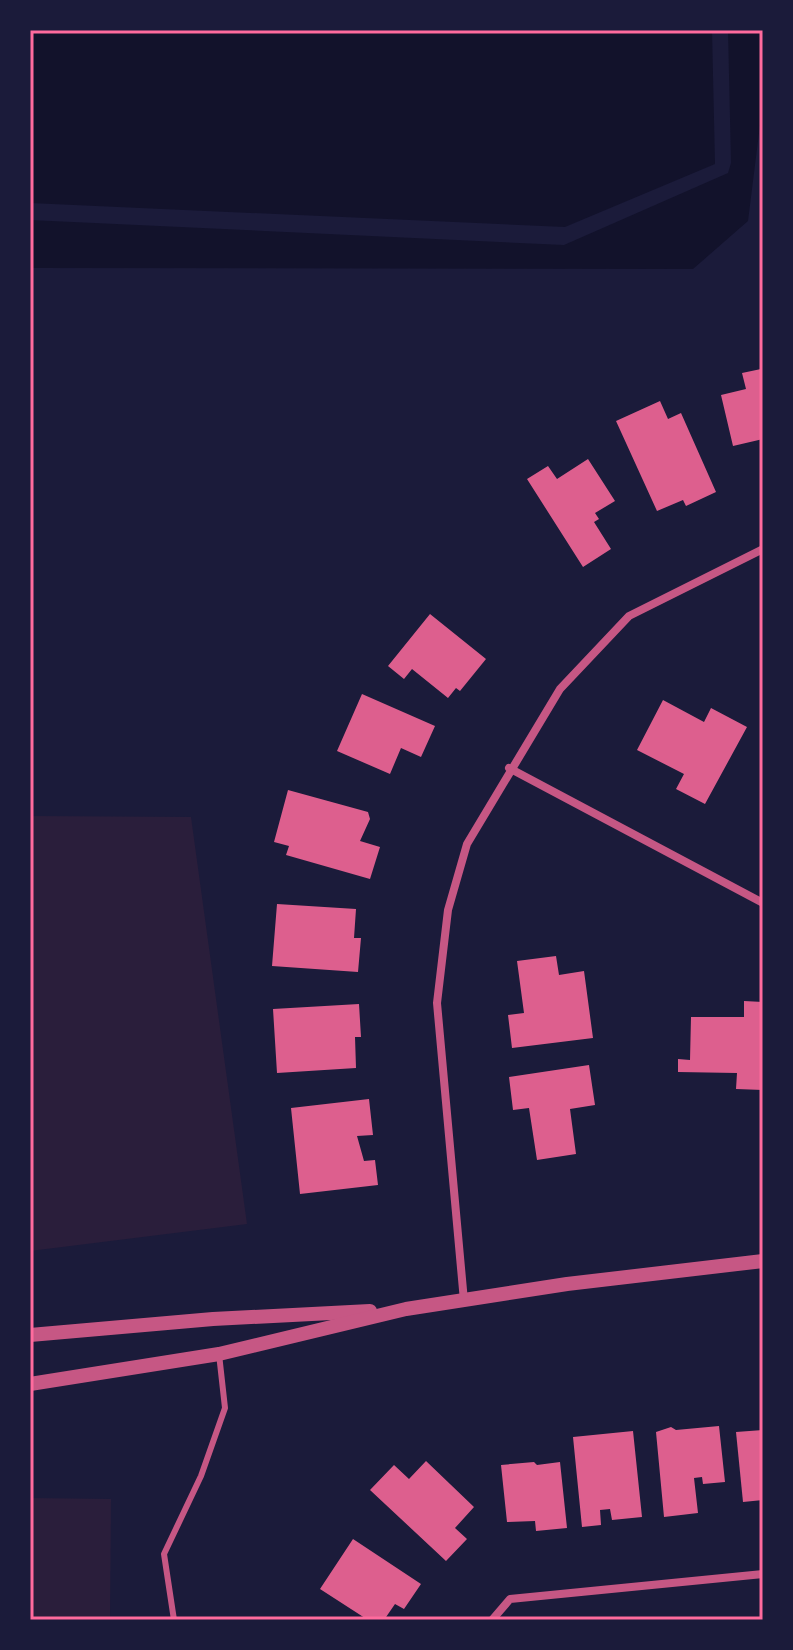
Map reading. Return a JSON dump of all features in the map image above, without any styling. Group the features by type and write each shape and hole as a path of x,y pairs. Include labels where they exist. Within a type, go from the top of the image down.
{"street":[{"path":"464,1301 437,1003 448,910 467,844 509,768 560,689 629,616 763,549"},
{"path":"509,768 763,903"},
{"path":"30,1335 213,1319 406,1309 763,1261"},
{"path":"30,1384 219,1354 406,1309"},
{"path":"492,1620 510,1599 763,1574"}],"lane":[{"path":"174,1620 164,1554 201,1476 225,1408 219,1354"}],"shaded area":[{"path":"30,30 712,30 715,164 565,227 30,203"},
{"path":"728,30 762,30 763,101 748,221 693,269 30,268 30,220 564,245 728,173 731,163"},
{"path":"30,816 191,817 247,1224 30,1251"},
{"path":"30,1498 111,1499 110,1620 30,1620"}],"building":[{"path":"761,369 763,439 733,446 721,395 746,389 742,373"},
{"path":"660,401 668,419 681,413 716,492 686,506 683,500 657,511 616,421"},
{"path":"588,459 615,501 595,513 599,519 594,522 611,549 583,567 527,479 548,466 557,479"},
{"path":"430,614 486,659 460,691 456,688 448,698 412,669 404,679 388,666"},
{"path":"362,694 435,726 421,757 401,748 390,774 337,751"},
{"path":"663,700 704,722 711,708 747,727 705,804 676,789 684,774 637,750"},
{"path":"288,790 368,812 370,819 360,841 380,847 370,879 286,855 289,846 274,842"},
{"path":"277,904 356,909 354,938 361,938 358,972 272,966"},
{"path":"556,956 559,975 584,971 593,1038 512,1048 508,1015 524,1013 517,961"},
{"path":"744,1001 763,1002 763,1090 736,1089 737,1073 678,1072 678,1059 690,1060 691,1017 744,1017"},
{"path":"359,1004 361,1037 355,1037 356,1068 277,1073 273,1009"},
{"path":"589,1065 595,1105 570,1109 576,1154 537,1160 529,1108 513,1110 509,1077"},
{"path":"369,1099 373,1135 357,1136 364,1161 375,1160 378,1185 300,1194 291,1108"},
{"path":"719,1426 725,1482 703,1484 702,1477 694,1478 698,1513 664,1517 656,1432 671,1427 676,1430"},
{"path":"763,1430 763,1500 743,1502 736,1432"},
{"path":"633,1431 642,1517 612,1520 610,1509 600,1510 601,1525 582,1527 573,1437"},
{"path":"426,1461 474,1507 455,1528 467,1539 446,1561 370,1490 394,1465 409,1479"},
{"path":"534,1462 537,1465 560,1462 567,1528 536,1531 535,1521 507,1522 501,1465"},
{"path":"353,1539 421,1584 404,1609 395,1604 384,1620 368,1620 320,1589"}]}
